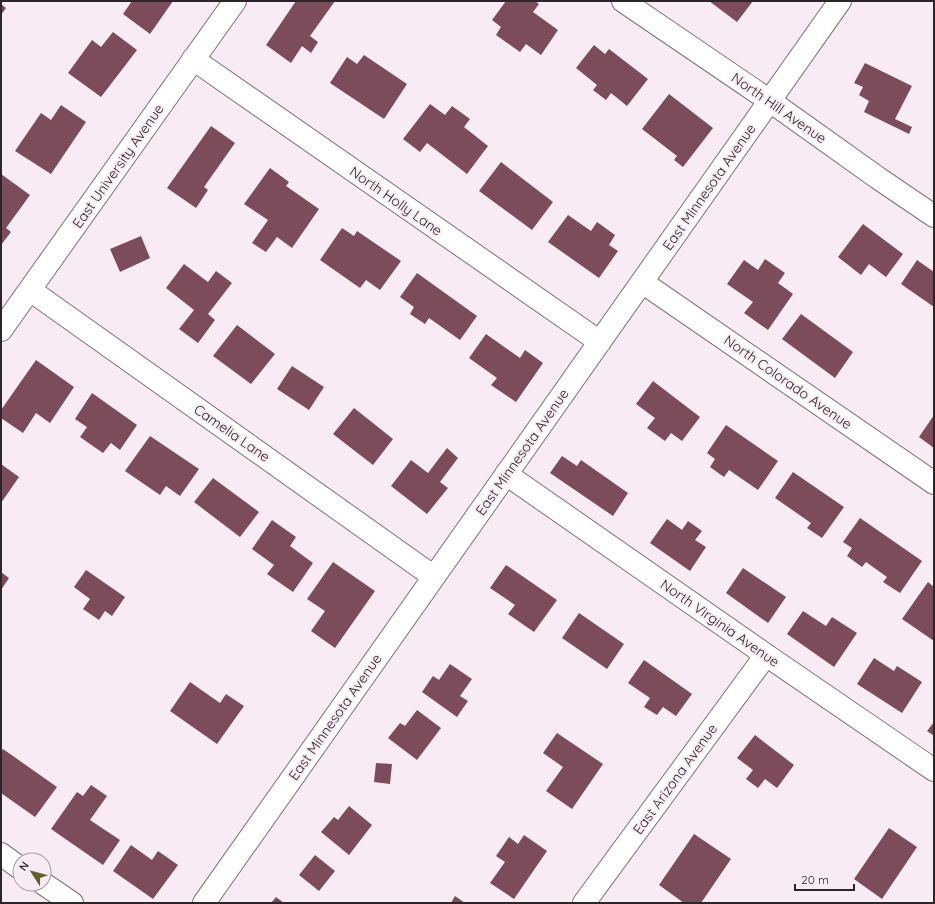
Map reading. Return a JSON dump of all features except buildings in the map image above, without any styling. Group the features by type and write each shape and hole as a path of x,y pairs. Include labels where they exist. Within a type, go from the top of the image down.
{"street":[{"name":"East University Avenue","path":"1,330 235,1"},
{"name":"North Hill Avenue","path":"623,1 770,101 934,216"},
{"name":"East Minnesota Avenue","path":"204,903 840,1"},
{"name":"North Holly Lane","path":"193,59 600,342"},
{"name":"North Colorado Avenue","path":"642,282 934,483"},
{"name":"Camelia Lane","path":"30,290 434,577"},
{"name":"North Virginia Avenue","path":"506,474 934,770"},
{"name":"East Arizona Avenue","path":"584,903 766,655"},
{"path":"1,854 12,862"},
{"path":"52,889 72,903"}]}
